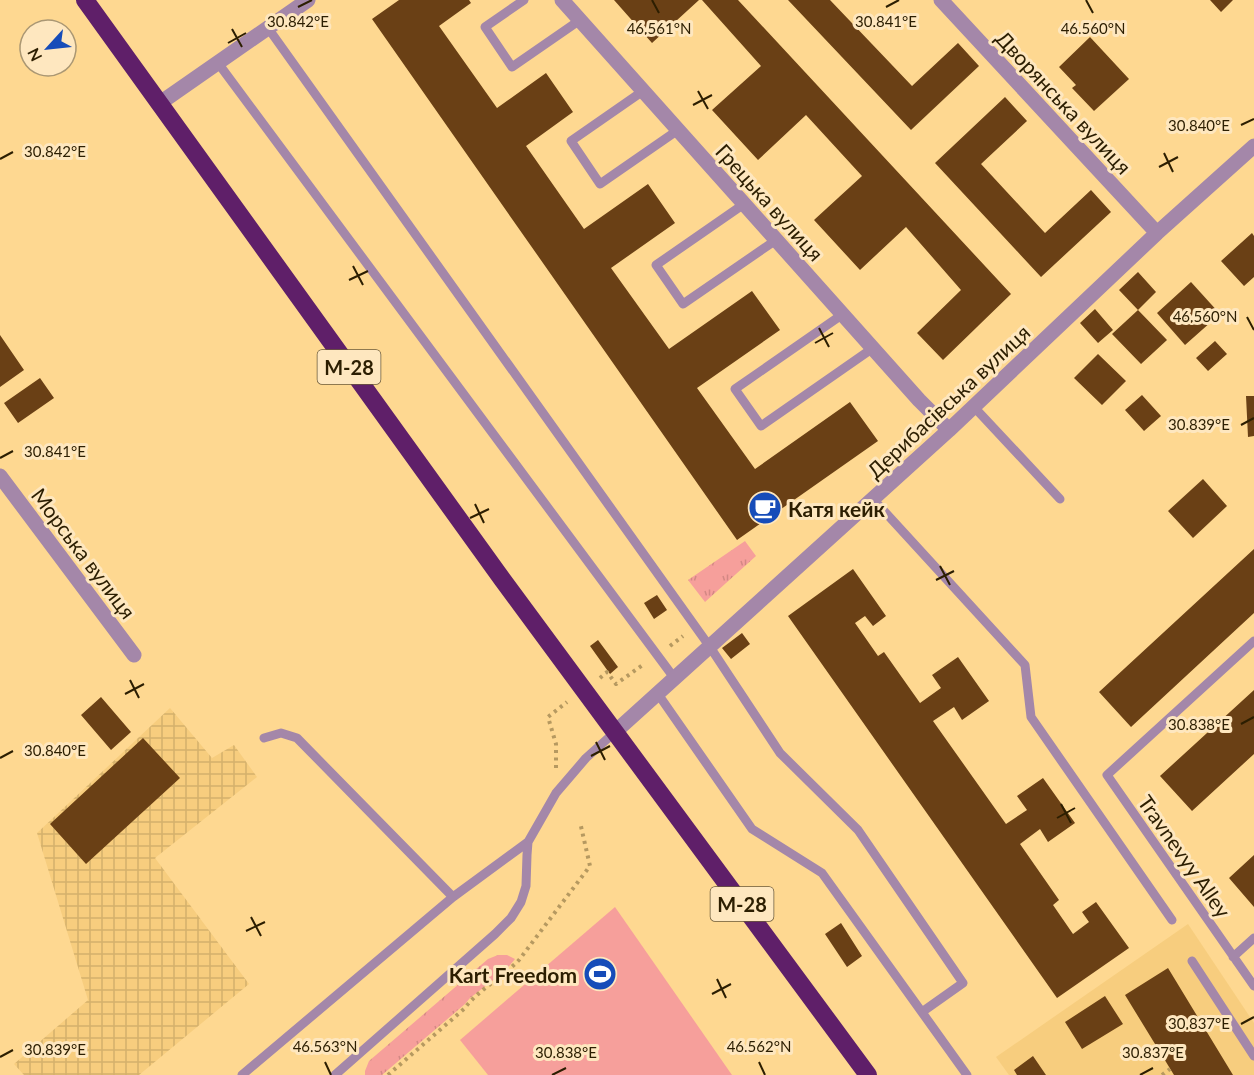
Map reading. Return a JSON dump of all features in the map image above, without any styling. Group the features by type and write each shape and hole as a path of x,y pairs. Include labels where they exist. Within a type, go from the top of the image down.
{"highway":[{"name":"М-28","path":"85,0 502,579 868,1075"}],"street":[{"path":"160,103 308,0"},
{"name":"Грецька вулиця","path":"562,0 919,400 949,430"},
{"name":"Дворянська вулиця","path":"941,0 1157,233"},
{"name":"Дерибасівська вулиця","path":"615,732 949,430 1157,233 1254,146"},
{"name":"Морська вулиця","path":"0,476 134,655"}],"lane":[{"path":"524,0 485,27 512,67 580,20"},
{"path":"268,28 710,647 780,753 858,830 963,983 922,1012"},
{"path":"218,63 675,679"},
{"path":"643,91 571,141 600,184 678,130"},
{"path":"744,204 656,265 683,304 776,240"},
{"path":"843,314 735,389 761,426 873,348"},
{"path":"974,407 1060,499"},
{"path":"873,499 1025,665 1031,717 1172,920"},
{"name":"Travnevyy Alley","path":"1254,641 1107,775 1254,987"},
{"path":"658,694 752,829 822,873 967,1075"},
{"path":"338,1074 511,918 521,903 526,886 528,842 556,793 586,758 615,732"},
{"path":"264,738 281,733 297,738 453,897"},
{"path":"242,1075 453,897 528,842"},
{"path":"1233,957 1254,938"},
{"path":"1192,961 1254,1056"}],"path":[{"path":"607,672 616,684"},
{"path":"548,717 556,744 556,768 552,776"},
{"path":"388,1075 464,1009 471,999 519,960 590,866 580,822"},
{"path":"1162,1075 1170,1069"}],"shaded area":[{"path":"170,708 212,758 234,745 257,777 155,858 249,984 139,1075 24,1075 14,1064 88,1000 37,833"},
{"path":"1188,924 1254,1023 1254,1075 1009,1075 996,1057"}],"green space":[{"path":"745,541 756,556 705,602 688,580"},
{"name":"Kart Freedom","path":"615,907 732,1075 488,1075 460,1040"},
{"path":"498,955 507,955 515,959 505,971 470,998 382,1075 365,1075 369,1061 488,959"}],"building":[{"path":"399,0 469,0 471,3 439,26 497,108 546,73 573,112 526,146 584,229 648,184 675,223 611,268 669,349 752,291 780,330 697,388 755,469 850,402 878,441 737,540 372,19"},
{"path":"614,0 699,0 652,43"},
{"path":"702,0 738,0 1011,294 943,360 917,333 961,290 906,227 860,270 814,220 862,176 806,115 758,160 712,110 761,66"},
{"path":"788,0 830,0 912,86 958,43 979,66 911,130"},
{"path":"1210,0 1233,0 1221,12"},
{"path":"1090,37 1129,79 1094,111 1072,88 1076,85 1059,67"},
{"path":"1005,97 1027,121 981,164 1045,233 1091,190 1111,212 1041,277 935,163"},
{"path":"1252,233 1254,236 1254,277 1244,286 1221,261"},
{"path":"1138,272 1156,292 1138,310 1119,290"},
{"path":"1191,282 1220,314 1185,345 1157,313"},
{"path":"1095,309 1113,330 1098,343 1080,323"},
{"path":"1138,310 1167,340 1141,364 1112,334"},
{"path":"0,335 24,370 0,387"},
{"path":"1215,341 1227,354 1208,371 1196,358"},
{"path":"1098,354 1126,381 1102,405 1074,378"},
{"path":"40,378 54,398 18,423 4,403"},
{"path":"1142,395 1161,416 1144,431 1125,410"},
{"path":"1246,396 1254,396 1254,436 1248,437"},
{"path":"1203,479 1227,506 1193,538 1168,511"},
{"path":"1254,549 1254,613 1131,727 1099,692"},
{"path":"853,569 886,616 873,626 865,616 855,623 878,656 884,652 920,703 941,688 932,675 958,657 989,701 962,720 954,707 933,721 1006,824 1027,810 1017,796 1043,778 1075,823 1048,842 1040,829 1020,844 1059,900 1053,905 1073,934 1089,922 1082,912 1096,902 1129,948 1057,998 788,616"},
{"path":"657,595 667,610 654,619 644,603"},
{"path":"742,633 750,644 731,659 722,648"},
{"path":"598,640 618,667 610,674 590,646"},
{"path":"1254,690 1254,754 1192,811 1160,776"},
{"path":"101,697 131,732 111,750 81,715"},
{"path":"143,738 180,778 86,864 50,824"},
{"path":"1254,855 1254,907 1229,878"},
{"path":"841,923 862,956 847,967 825,934"},
{"path":"1168,968 1233,1075 1174,1075 1125,995"},
{"path":"1105,996 1123,1024 1082,1049 1065,1022"},
{"path":"1033,1056 1046,1075 1017,1075 1014,1070"}],"place":[{"name":"Катя кейк","path":"765,508"},
{"name":"Kart Freedom","path":"600,974"}]}
